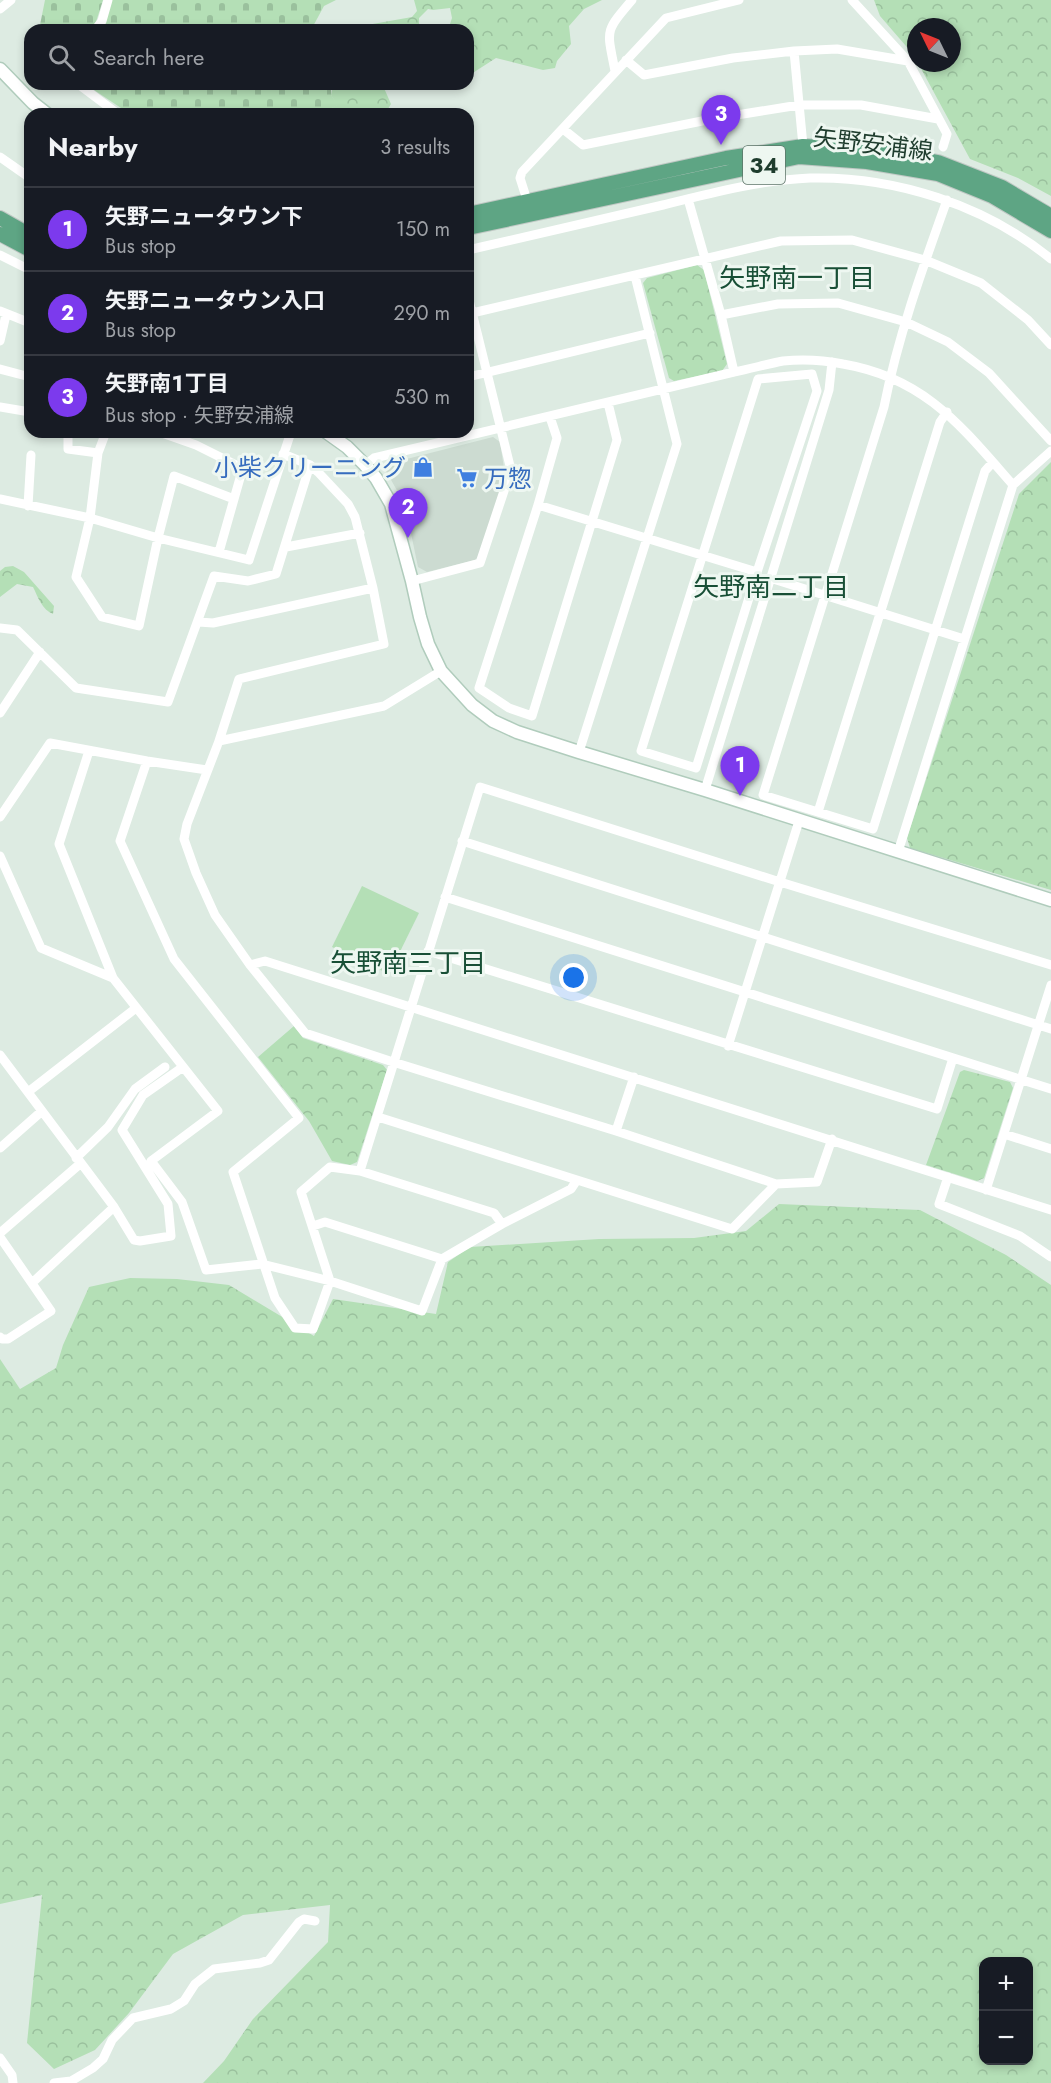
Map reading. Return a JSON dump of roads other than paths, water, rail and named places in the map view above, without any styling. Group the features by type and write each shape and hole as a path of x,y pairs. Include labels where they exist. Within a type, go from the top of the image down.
{"main road":[{"name":"矢野安浦線","path":"474,213 726,158 803,146 871,149 938,162 1002,187 1051,216"},
{"name":"矢野安浦線","path":"474,227 800,157 867,162 938,174 992,196 1051,231"},
{"path":"0,218 24,232"},
{"path":"0,234 24,247"}],"street":[{"path":"0,9 11,0"},
{"path":"100,24 108,0"},
{"path":"615,71 609,29 632,0"},
{"path":"527,200 520,178 522,172 666,18 739,0"},
{"path":"852,0 907,60"},
{"path":"627,60 644,75 733,58 794,51 837,49 907,61"},
{"path":"794,51 803,146"},
{"path":"0,69 39,108"},
{"path":"914,72 947,134 943,147"},
{"path":"86,90 110,108"},
{"path":"562,129 583,145 712,119 799,105 861,105 938,119"},
{"path":"0,158 24,174"},
{"path":"474,249 769,182 811,178 857,181 946,200 1007,228 1051,258"},
{"path":"688,199 721,315 734,372"},
{"path":"946,200 925,260 890,376 884,407 763,795 873,829 985,471 993,462"},
{"path":"474,313 781,241 852,240 925,260 981,283 1028,320 1051,345"},
{"path":"0,255 24,267"},
{"path":"579,752 677,444 635,276"},
{"path":"721,315 778,304 838,303 906,322 948,342 989,373 1051,441"},
{"path":"0,341 3,313 24,321"},
{"path":"412,581 480,563 512,470 474,328"},
{"path":"474,375 650,333"},
{"path":"474,434 784,361 832,362 861,367 890,376 922,393 947,412 1013,485"},
{"path":"705,790 829,390 832,362"},
{"path":"0,369 24,375"},
{"path":"813,374 817,391 757,572 696,768 641,751 702,556 758,379 813,374"},
{"path":"549,417 557,438 479,688 509,708 532,716 617,440 608,403"},
{"path":"0,407 24,411"},
{"path":"818,812 940,422 947,412"},
{"path":"68,438 68,449 98,453"},
{"path":"104,438 98,453 90,519 76,577 102,617 139,626 174,476 234,499"},
{"path":"176,438 196,445 240,467 242,471 219,552"},
{"path":"0,500 90,519 249,560 289,438"},
{"path":"334,438 365,465 392,504 420,617 428,644 441,671 472,705 493,721 517,732 579,752 1051,900"},
{"path":"365,465 374,458 459,438"},
{"path":"898,852 1013,485 1051,451"},
{"path":"283,454 310,465 348,504 360,533 384,644 239,679 184,839 195,873 215,915 250,965 305,1033 776,1184 817,1182 832,1139"},
{"path":"28,506 31,455"},
{"path":"0,628 17,630 76,688 168,702 214,576 249,581 276,574 310,465"},
{"path":"538,504 757,572"},
{"path":"286,547 360,533"},
{"path":"770,578 964,639"},
{"path":"199,622 213,623 373,588"},
{"path":"0,713 40,652"},
{"path":"219,741 384,706 441,671"},
{"path":"0,817 50,743 207,770"},
{"path":"89,751 59,844 114,978 218,1111 151,1161 182,1202 206,1270 262,1264 330,1281 422,1311 442,1259 502,1224 571,1189 578,1180"},
{"path":"147,761 120,841 174,959 299,1118 233,1172 275,1298 295,1328 313,1329 330,1281 302,1192 330,1167 360,1171 494,1214 502,1224"},
{"path":"360,1171 480,787 1051,965"},
{"path":"728,1046 799,821"},
{"path":"462,841 1051,1029"},
{"path":"0,856 41,948 114,978"},
{"path":"445,897 1051,1089"},
{"path":"428,951 937,1109 953,1058"},
{"path":"250,965 265,961 1051,1210"},
{"path":"986,1190 1051,985"},
{"path":"28,1092 136,1008"},
{"path":"2,1062 28,1092 114,1207 134,1240 140,1241 171,1236 168,1204 122,1130 143,1095 183,1067"},
{"path":"0,1337 8,1339 51,1311 0,1235 79,1160 108,1127 135,1089 165,1067"},
{"path":"616,1131 634,1077"},
{"path":"0,1148 42,1111"},
{"path":"378,1117 732,1229 776,1184"},
{"path":"1004,1134 1051,1149"},
{"path":"948,1177 939,1204 1020,1236 1051,1257"},
{"path":"32,1283 114,1207"},
{"path":"313,1226 325,1222 442,1259"},
{"path":"54,2083 71,2081 93,2068 103,2059 112,2040 133,2018 171,2009 184,2001 195,1984 214,1969 260,1963 269,1959 299,1922 304,1919 315,1922"},
{"path":"0,2058 16,2083"}],"place":[{"name":"矢野南１丁目","path":"721,145"},
{"name":"小柴クリーニング","path":"423,467"},
{"name":"万惣","path":"467,478"},
{"name":"矢野ニュータウン入口","path":"408,538"},
{"name":"矢野ニュータウン下","path":"740,796"}],"district":[{"name":"矢野南一丁目","path":"797,278"},
{"name":"矢野南二丁目","path":"771,587"},
{"name":"矢野南三丁目","path":"408,963"}]}
